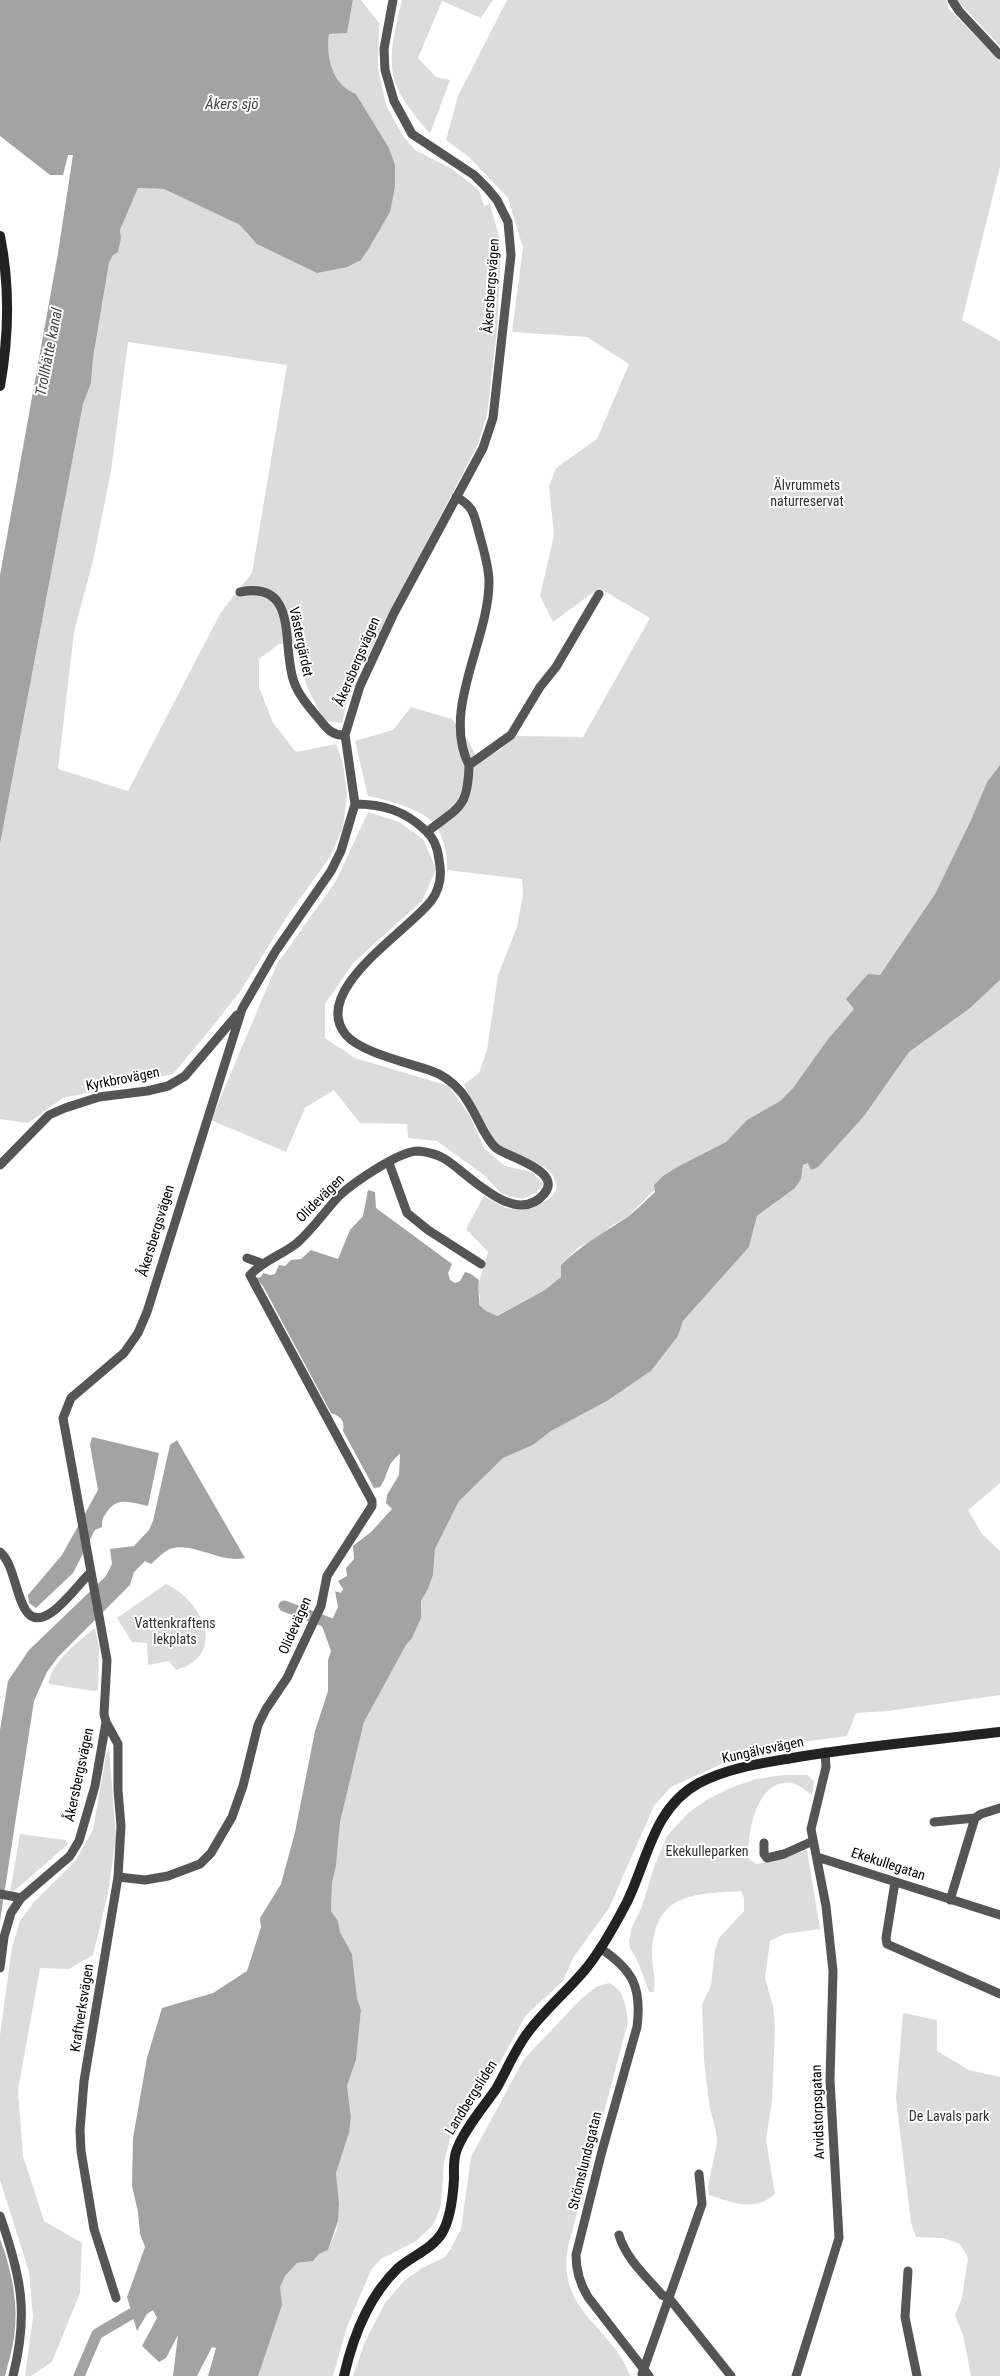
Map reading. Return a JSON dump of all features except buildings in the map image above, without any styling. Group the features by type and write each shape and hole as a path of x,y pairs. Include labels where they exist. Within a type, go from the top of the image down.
{"street":[{"name":"Åkersbergsvägen","path":"0,1968 4,1937 11,1913 21,1898 70,1856 79,1841 95,1786 106,1722 104,1714 107,1660 63,1418 71,1398 124,1353 138,1333 147,1312 242,1009 274,952 331,871 341,851 355,804 345,735 360,686 394,613 483,448 493,418 511,245 508,222 497,200 474,175 412,134 394,101 385,70 384,49 393,0"},
{"path":"952,0 958,11 1000,54"},
{"path":"0,236 6,270 7,313 7,336 0,386"},
{"path":"427,832 452,815 460,805 466,791 469,765 461,747 461,712 489,582 482,544 472,508 468,503 456,497"},
{"name":"Västergärdet","path":"240,592 253,589 276,598 286,625 293,681 301,697 328,730 337,736 345,735"},
{"path":"469,765 511,735 540,687 556,667 599,594"},
{"name":"Olidevägen","path":"118,1878 146,1880 168,1876 200,1864 211,1853 232,1818 258,1725 266,1709 287,1678 321,1606 327,1576 372,1506 372,1501 251,1281 250,1275 261,1263 298,1242 340,1196 389,1163 413,1152 434,1153 445,1159 496,1198 507,1203 523,1204 533,1202 543,1195 547,1188 547,1181 536,1167 513,1158 494,1146 459,1087 446,1077 403,1064 360,1045 348,1038 337,1021 338,1005 351,982 376,951 411,922 431,900 441,872 438,851 427,832 411,818 388,807 355,804"},
{"name":"Kyrkbrovägen","path":"0,1165 49,1116 57,1112 99,1097 147,1091 168,1086 185,1076 242,1009"},
{"path":"389,1163 407,1213 428,1230 481,1264"},
{"path":"247,1258 261,1263"},
{"path":"0,1552 8,1560 22,1605 28,1615 32,1617 42,1617 53,1611 91,1578"},
{"name":"Kraftverksvägen","path":"106,1722 118,1744 118,1790 121,1826 118,1878 84,2081 80,2130 81,2151 94,2229 116,2298"},
{"name":"Kungälvsvägen","path":"600,1948 627,1900 657,1826 667,1809 681,1795 699,1783 752,1765 826,1752 1000,1732"},
{"name":"Arvidstorpsgatan","path":"796,2376 839,2238 830,2080 833,1971 826,1906 811,1829 826,1767 826,1752"},
{"path":"934,1822 975,1818 1000,1808"},
{"path":"950,1900 975,1818"},
{"path":"764,1843 764,1854 767,1858 784,1854 813,1841"},
{"name":"Ekekullegatan","path":"817,1857 1000,1915"},
{"path":"896,1882 886,1938 888,1944 1000,1994"},
{"path":"0,1894 21,1898"},
{"name":"Strömslundsgatan","path":"600,1948 626,1968 630,1974 638,1994 639,2009 599,2160 576,2255 576,2264 580,2282 588,2297 645,2374"},
{"name":"Landbergsliden","path":"344,2376 351,2349 364,2316 380,2288 398,2269 442,2234 452,2201 456,2151 462,2140 496,2088 526,2034 585,1970 600,1948"},
{"path":"645,2374 702,2204 699,2174"},
{"path":"0,2216 16,2265 23,2305 23,2326 13,2376"},
{"path":"619,2235 623,2248 630,2259 662,2295 669,2298 731,2376"},
{"path":"908,2271 905,2317 917,2376"}],"green space":[{"path":"353,0 361,0 379,23 378,68 386,105 403,136 415,150 452,169 479,190 484,206 490,204 500,240 500,274 497,331 487,414 478,444 350,690 342,723 325,721 314,701 303,674 299,642 279,644 259,659 259,687 273,723 296,752 336,744 343,763 347,795 343,827 330,857 288,915 239,993 173,1074 63,1098 28,1123 0,1119 0,844 83,404 91,383 93,358 109,263 121,238 120,230 138,188 164,189 240,225 247,231 361,260 390,212 389,148 356,94 341,84 332,69 328,43 329,34 347,33","holes":["128,342 287,365 252,573 221,612 128,791 58,769 74,632 93,561 111,471"]},
{"path":"402,0 493,0 481,18 442,1 418,58 436,77 450,80 430,134 410,110 395,82 392,51"},
{"name":"Älvrummets naturreservat","path":"507,0 946,0 949,9 1000,61 1000,167 962,320 1000,341 1000,765 987,782 935,894 880,975 875,975 850,1004 854,1009 828,1039 793,1088 780,1101 747,1120 726,1142 679,1166 627,1217 611,1226 593,1241 579,1247 561,1265 561,1277 545,1290 496,1316 479,1305 480,1296 477,1289 488,1252 466,1229 484,1196 509,1209 519,1209 544,1202 555,1191 556,1184 553,1176 544,1167 533,1162 515,1158 502,1150 483,1123 464,1084 479,1073 487,1050 498,975 517,927 523,895 522,879 447,870 447,857 443,841 432,821 406,807 368,796 355,741 393,730 411,707 452,719 470,744 478,761 500,750 516,736 583,737 650,618 599,588 553,622 540,596 554,535 549,486 556,468 597,439 629,364 587,337 512,332 523,248 508,198 469,157 446,140 458,96"},
{"path":"957,0 1000,0 1000,46"},
{"path":"368,812 399,822 423,839 436,869 422,901 353,963 325,1004 325,1038 355,1058 449,1086 469,1115 485,1149 505,1166 532,1172 543,1184 536,1193 522,1199 502,1194 484,1175 437,1141 408,1138 407,1124 360,1123 334,1090 305,1108 286,1152 211,1120 277,964 336,881"},
{"path":"1000,980 1000,1483 968,1510 982,1534 1000,1551 1000,1695 888,1711 856,1713 847,1736 749,1749 732,1755 733,1759 671,1787 654,1806 609,1908 573,1958 563,1981 526,2015 492,2077 450,2139 444,2162 441,2206 433,2225 416,2241 381,2259 371,2270 347,2327 333,2376 214,2376 280,2287 285,2276 297,2263 313,2261 319,2254 328,2250 337,2229 339,2203 336,2173 349,2133 351,2117 347,2086 356,2060 361,2010 357,1998 352,1954 340,1932 338,1921 331,1911 332,1883 336,1866 340,1822 364,1722 415,1630 420,1618 421,1601 433,1575 435,1549 460,1499 503,1458 533,1445 551,1431 607,1401 651,1371 678,1336 683,1321 749,1247 757,1216 774,1204 801,1179 803,1165 843,1135 872,1104 909,1052 969,1009"},
{"name":"Vattenkraftens lekplats","path":"166,1584 190,1602 199,1614 206,1640 202,1652 192,1663 176,1670 169,1661 148,1665 147,1643 132,1642 117,1618"},
{"path":"95,1628 99,1647 98,1690 49,1684 54,1668 66,1653"},
{"path":"109,1748 116,1837 108,1893 93,1955 69,1969 40,1968 18,2090 23,2156 44,2221 82,2243 80,2293 52,2362 31,2376 25,2376 33,2317 29,2272 0,2180 0,2035 12,1947 20,1921 34,1902 75,1861 93,1830 106,1755"},
{"name":"Ekekulleparken","path":"784,1775 807,1775 814,1781 812,1795 795,1784 782,1783 772,1788 763,1796 752,1821 749,1859 756,1864 807,1850 820,1929 784,1934 770,1941 765,1978 773,2006 775,2028 772,2101 766,2140 775,2194 767,2200 751,2205 734,2203 709,2195 708,2186 717,2143 709,2104 704,2060 702,2005 711,1985 715,1950 719,1938 744,1911 744,1899 741,1891 692,1896 668,1908 660,1919 654,1934 652,1954 655,1982 654,1992 649,1992 638,1962 630,1948 629,1941 632,1927 642,1906 654,1867 667,1836 688,1813 708,1799 730,1788 756,1779"},
{"path":"20,1834 65,1840 68,1844 12,1893 10,1892"},
{"path":"609,1983 622,1994 628,2022 568,2247 567,2269 570,2288 578,2303 622,2359 630,2376 353,2376 365,2342 385,2303 405,2280 422,2268 445,2257 450,2250 461,2229 471,2157 524,2059 581,1999 596,1987"},
{"name":"De Lavals park","path":"903,2013 937,2020 937,2051 969,2070 1000,2077 1000,2376 971,2376 963,2335 955,2315 962,2298 968,2258 960,2244 943,2238 916,2237 911,2223 896,2098"}],"water":[{"name":"Åkers sjö","path":"0,0 353,0 347,33 329,34 330,61 336,77 348,90 356,94 389,148 395,165 395,187 390,212 361,260 347,267 317,273 257,244 240,225 164,189 138,188 120,230 121,238 118,252 113,255 109,263 93,358 91,383 83,404 0,844 0,575 58,253 73,155 68,155 63,175 50,175 0,136"},
{"path":"1000,765 1000,980 969,1009 909,1052 864,1116 818,1167 811,1170 808,1163 803,1165 801,1179 795,1188 757,1216 749,1247 683,1321 678,1336 651,1371 607,1401 551,1431 533,1445 503,1458 459,1501 435,1549 433,1575 421,1601 421,1618 412,1638 406,1645 364,1722 340,1822 336,1866 332,1883 331,1911 338,1921 340,1932 352,1954 357,1998 361,2010 356,2060 347,2086 351,2117 349,2133 336,2173 339,2203 338,2221 328,2250 319,2254 313,2261 297,2263 285,2276 280,2287 282,2305 258,2376 208,2376 216,2348 212,2347 197,2376 173,2376 178,2335 166,2358 159,2362 142,2346 157,2318 153,2310 147,2314 137,2331 127,2297 145,2247 140,2234 138,2212 132,2186 133,2138 147,2058 162,2008 213,1993 247,1971 261,1927 260,1918 281,1884 295,1832 315,1731 328,1691 328,1660 331,1651 322,1626 331,1622 338,1607 335,1591 341,1593 343,1589 338,1581 347,1576 346,1568 354,1559 353,1546 371,1532 392,1509 386,1503 387,1495 399,1475 400,1454 392,1462 380,1487 374,1488 343,1431 342,1419 331,1413 263,1286 255,1278 261,1277 263,1273 275,1274 279,1265 285,1266 291,1260 301,1259 311,1250 338,1259 350,1230 363,1216 368,1190 375,1192 376,1208 452,1264 448,1273 450,1280 455,1283 460,1281 465,1272 479,1280 479,1305 486,1311 497,1316 545,1290 561,1277 561,1265 568,1258 633,1212 655,1192 654,1185 663,1176 726,1142 747,1120 780,1101 793,1088 828,1039 854,1009 846,999 868,974 880,975 935,894 987,782"},
{"path":"92,1437 159,1453 148,1506 131,1502 120,1502 111,1507 104,1517 102,1527 95,1530 73,1573 36,1608 29,1603 28,1595 62,1555 98,1490 90,1445"},
{"path":"177,1440 245,1558 226,1558 179,1547 167,1550 151,1564 145,1561 134,1572 130,1585 58,1657 47,1672 34,1701 0,1921 0,1730 8,1681 29,1650 106,1576 112,1564 110,1549 134,1546 149,1530 153,1521 170,1445"},
{"path":"0,2239 11,2275 16,2313 14,2338 5,2376 0,2376"}],"waterway":[{"path":"284,1606 345,1629"},
{"path":"79,2376 97,2334 131,2314"}],"water label":[{"name":"Trollhätte kanal","path":"50,352"}]}
